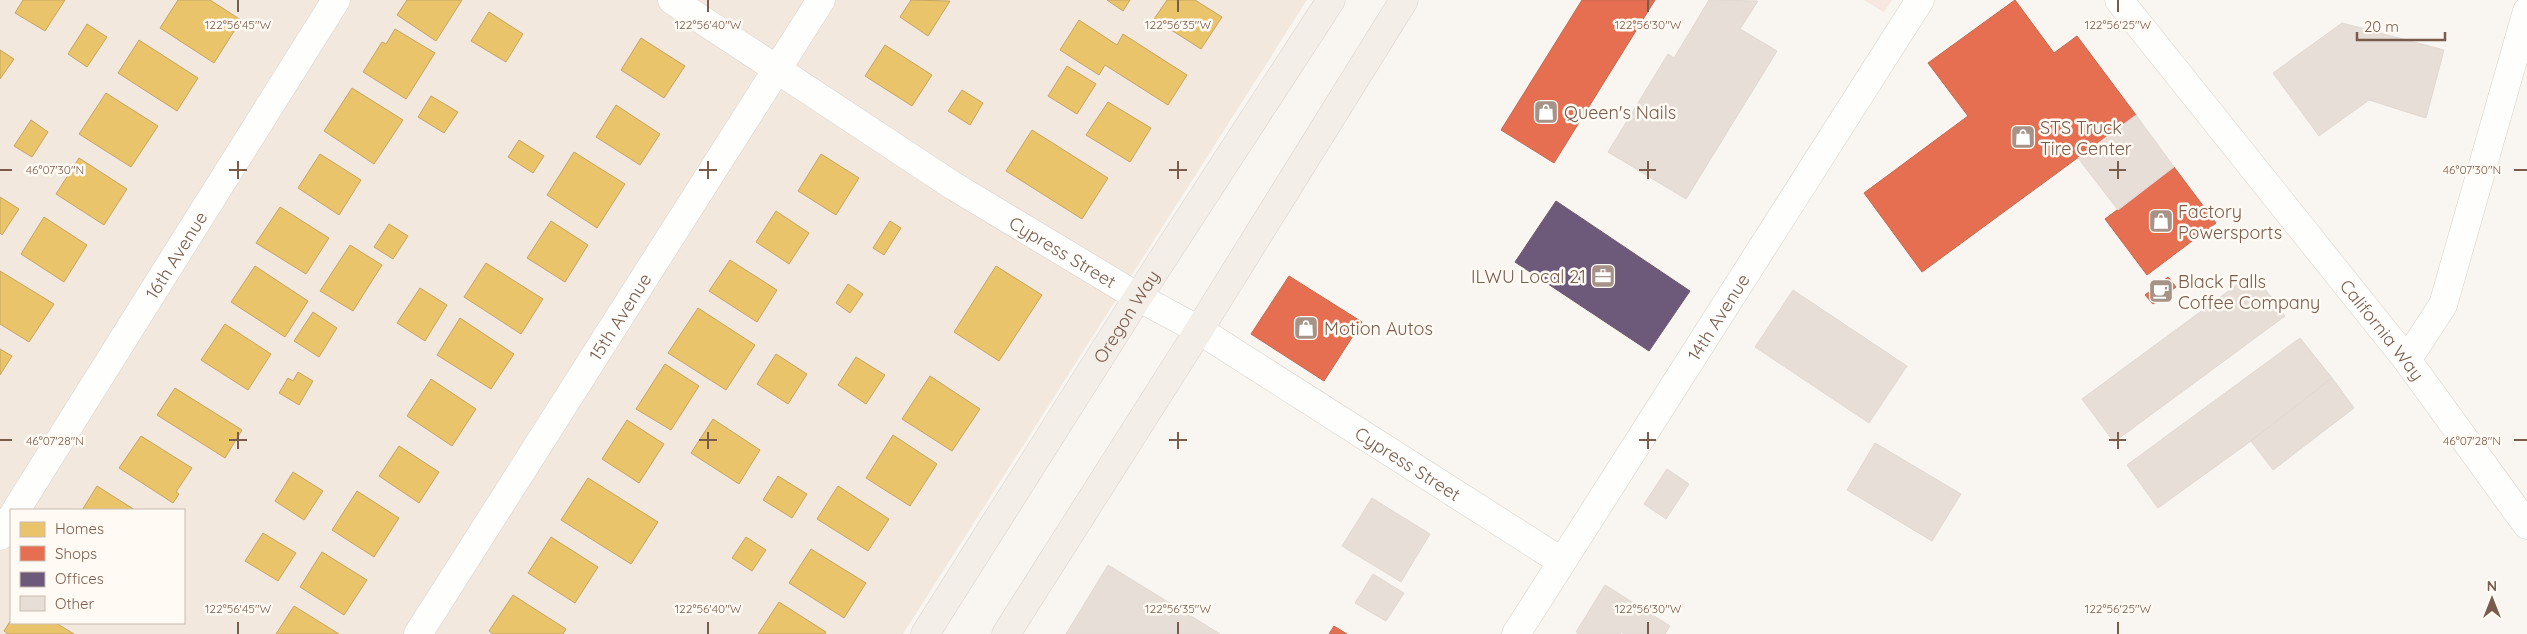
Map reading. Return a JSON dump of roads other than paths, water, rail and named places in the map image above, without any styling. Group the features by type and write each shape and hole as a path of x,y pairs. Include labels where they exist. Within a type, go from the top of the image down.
{"main road":[{"name":"Oregon Way","path":"924,634 1138,297 1331,0"},
{"path":"1006,634 1199,330 1404,0"}],"street":[{"name":"16th Avenue","path":"17,509 336,0"},
{"name":"Cypress Street","path":"672,0 952,185 1138,297 1199,330 1561,561"},
{"name":"15th Avenue","path":"418,634 822,0"},
{"name":"14th Avenue","path":"1516,634 1920,0"},
{"name":"California Way","path":"2119,0 2407,360 2527,525"},
{"path":"2407,360 2444,305 2527,11"},
{"path":"0,536 10,520"}],"place":[{"name":"Queen's Nails","path":"1546,112"},
{"name":"STS Truck Tire Center","path":"2023,137"},
{"name":"Factory Powersports","path":"2161,221"},
{"name":"ILWU Local 21","path":"1603,276"},
{"name":"Black Falls Coffee Company","path":"2161,291"},
{"name":"Motion Autos","path":"1306,328"}]}
